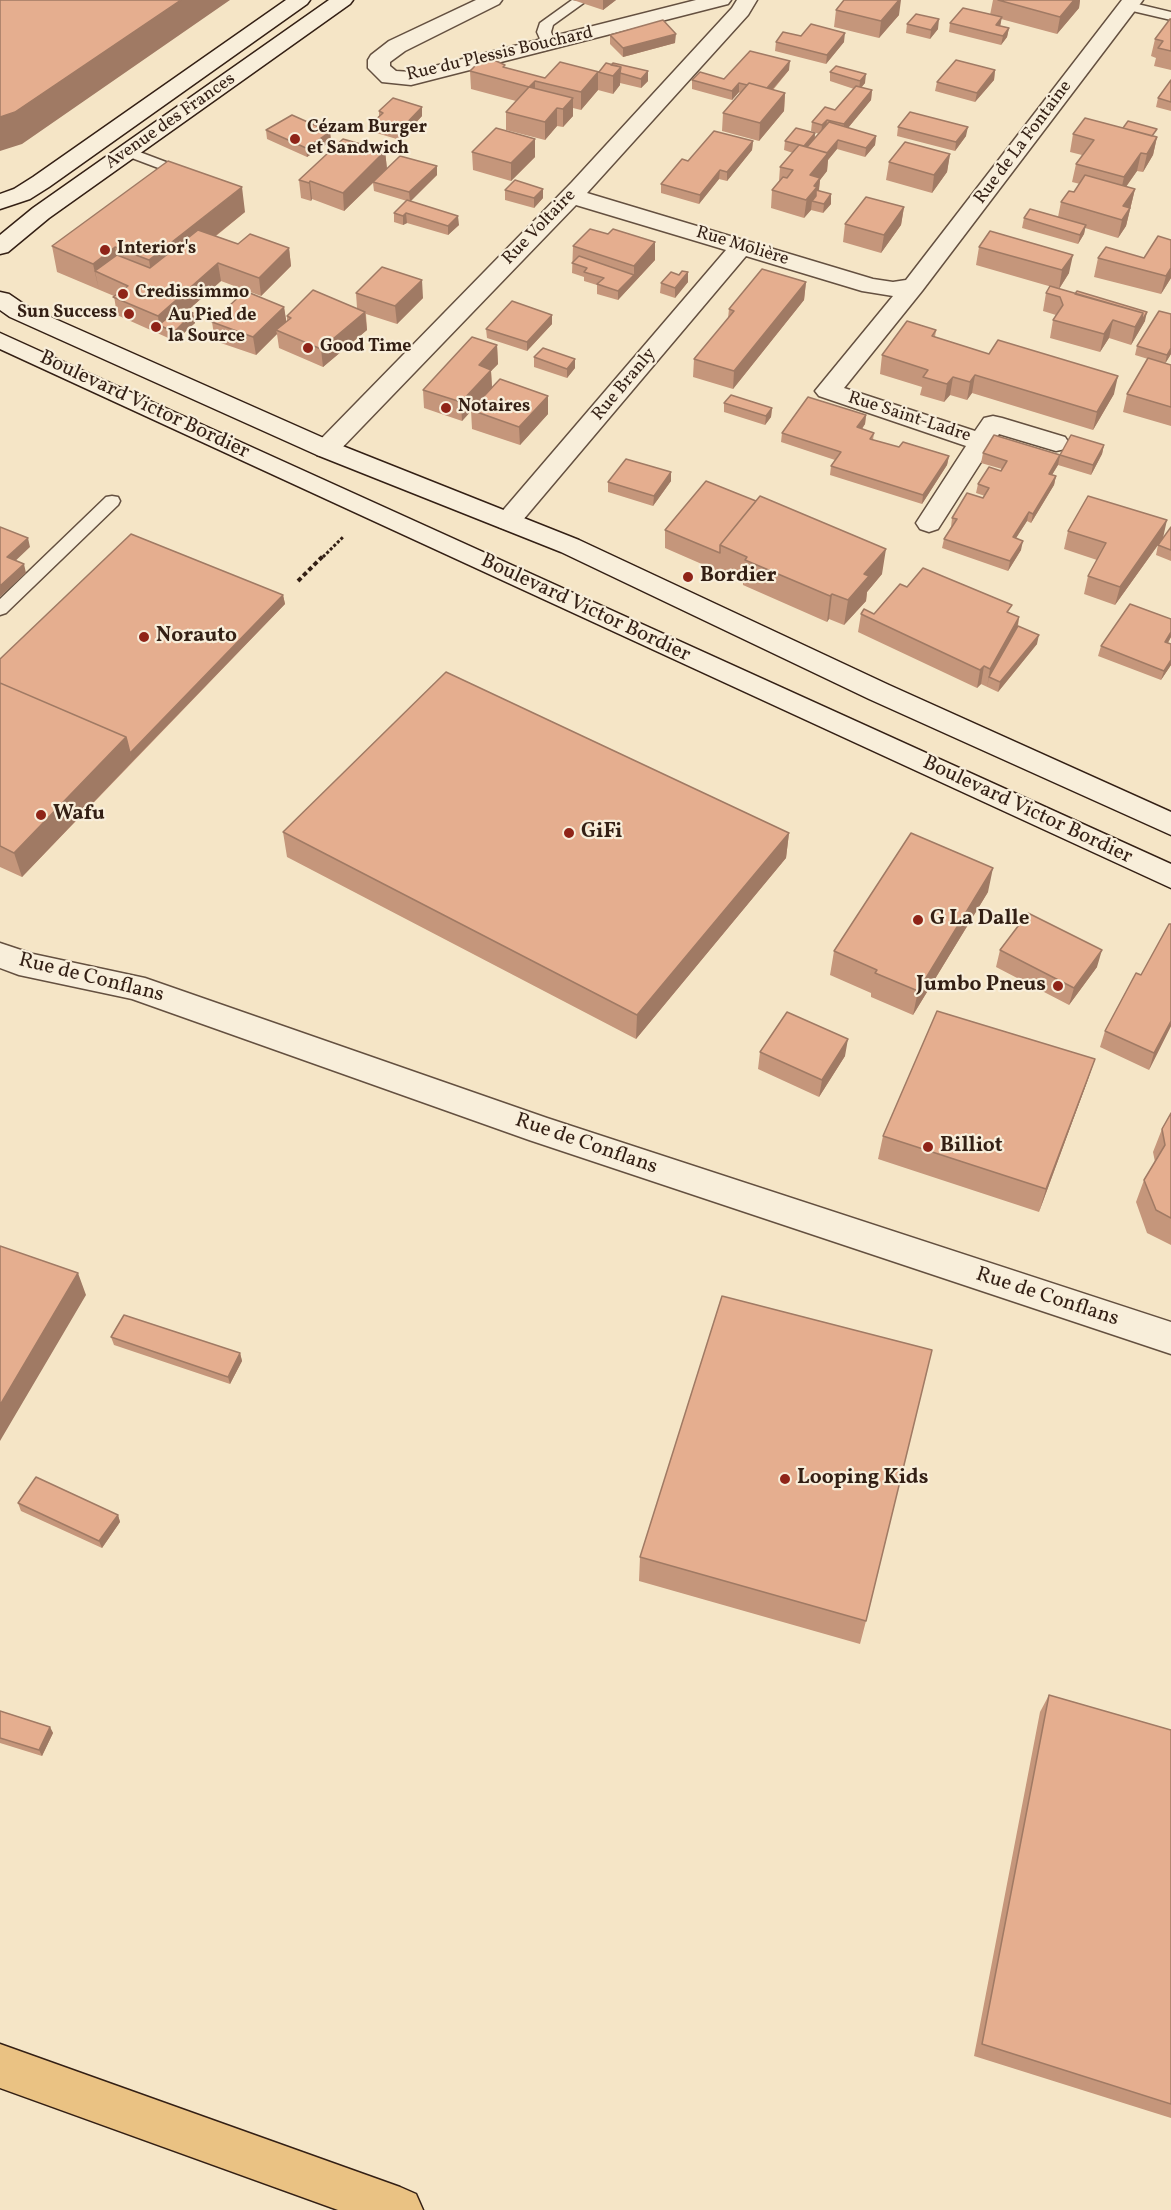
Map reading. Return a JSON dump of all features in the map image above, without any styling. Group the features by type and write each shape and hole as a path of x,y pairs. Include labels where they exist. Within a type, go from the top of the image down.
{"highway":[{"path":"0,2066 400,2210"}],"street":[{"name":"Avenue des Frances","path":"0,202 22,194 74,159 300,0"},
{"name":"Avenue des Frances","path":"0,247 41,213 343,0"},
{"name":"Rue du Plessis Bouchard","path":"492,0 397,46 379,60 379,68 390,77 411,79 716,0"},
{"name":"Rue Voltaire","path":"326,448 571,196 741,11 747,0"},
{"name":"Rue de La Fontaine","path":"914,286 1131,3"},
{"path":"8,176 74,159"},
{"name":"Rue Molière","path":"571,196 870,286 893,289 914,286"},
{"name":"Rue Branly","path":"508,521 741,247"},
{"name":"Rue Saint-Ladre","path":"914,286 828,391 981,442"},
{"name":"Boulevard Victor Bordier","path":"0,299 19,312 326,448 578,550 879,692 1171,824"},
{"name":"Boulevard Victor Bordier","path":"0,340 1171,877"},
{"name":"Rue Saint-Ladre","path":"929,523 993,424 1056,443"},
{"name":"Rue de Conflans","path":"0,955 30,966 134,987 562,1138 1171,1338"}],"lane":[{"path":"549,45 544,32 547,23 578,2"},
{"path":"1131,3 1171,16"},
{"path":"129,152 161,165"},
{"path":"0,609 112,501"}],"path":[{"path":"298,581 370,510"}],"building":[{"path":"0,0 181,0 15,112 0,117"},
{"path":"844,0 899,0 881,21 836,10"},
{"path":"998,0 1074,0 1060,17"},
{"path":"963,8 1002,17 996,25 1009,28 1003,36 950,23"},
{"path":"916,14 939,19 931,30 907,24"},
{"path":"1170,19 1171,51 1158,48 1163,41 1155,39"},
{"path":"663,20 676,34 623,48 610,35"},
{"path":"811,24 845,33 827,55 776,42 783,32 801,36"},
{"path":"750,51 790,61 767,88 739,83 732,91 692,80 700,72 724,79"},
{"path":"485,56 505,65 503,67 545,78 560,62 599,72 606,63 621,67 613,76 598,72 581,92 535,81 529,87 470,71"},
{"path":"956,60 995,70 977,93 937,82"},
{"path":"613,63 648,71 641,79 620,73 621,67 611,65"},
{"path":"836,66 866,74 860,81 830,72"},
{"path":"1171,80 1171,102 1158,98"},
{"path":"749,83 785,93 760,123 723,113"},
{"path":"856,86 872,90 844,124 827,120 822,125 812,122 825,107 835,110"},
{"path":"529,87 573,98 563,109 557,108 545,122 506,112"},
{"path":"393,98 422,107 399,131 372,123 383,113 379,111"},
{"path":"910,112 968,127 956,142 898,127"},
{"path":"292,115 330,132 306,148 266,130"},
{"path":"1085,118 1157,137 1147,154 1141,153 1124,177 1076,164 1094,140 1073,134"},
{"path":"1128,121 1157,129 1152,136 1123,128"},
{"path":"829,122 876,136 866,148 838,140 827,153 807,147"},
{"path":"496,128 535,139 511,163 472,152"},
{"path":"796,128 815,133 804,146 785,141"},
{"path":"714,131 753,141 727,172 720,170 700,195 661,184 682,159 688,161"},
{"path":"343,139 385,151 343,193 310,181 309,183 299,180"},
{"path":"905,142 950,154 934,175 889,162"},
{"path":"799,145 828,153 810,175 820,178 814,186 817,187 806,200 772,190 783,177 787,178 793,170 780,167"},
{"path":"400,156 437,166 409,192 373,182"},
{"path":"168,161 242,187 149,260 115,247 93,264 52,246"},
{"path":"1085,175 1135,189 1123,206 1130,208 1122,220 1061,202 1069,191 1074,192"},
{"path":"515,180 543,189 534,198 505,190"},
{"path":"816,190 831,194 824,204 812,201 816,196"},
{"path":"866,197 904,207 884,235 845,224"},
{"path":"407,200 458,216 448,226 406,213 403,216 394,213"},
{"path":"1030,209 1086,225 1080,235 1024,218"},
{"path":"590,229 608,234 613,229 655,242 634,266 573,246"},
{"path":"198,230 238,244 250,234 289,248 259,278 218,263 158,316 113,297 128,286 95,271 117,255 150,268"},
{"path":"990,231 1073,255 1062,270 979,247"},
{"path":"1158,236 1171,240 1171,268 1166,276 1098,258 1106,247 1144,258"},
{"path":"579,256 634,275 618,291 597,284 604,278 584,272 587,268 572,263"},
{"path":"382,267 422,280 395,306 356,293"},
{"path":"762,269 806,282 734,371 694,359 734,311 729,309"},
{"path":"682,271 688,272 675,288 661,283 671,272 679,275"},
{"path":"1050,286 1143,313 1135,327 1113,320 1104,334 1053,320 1063,305 1060,297 1046,293"},
{"path":"313,290 365,312 321,349 276,330 291,318 287,316"},
{"path":"245,291 284,307 253,337 212,322"},
{"path":"1077,291 1147,312 1141,322 1143,313 1075,294"},
{"path":"512,301 552,315 527,342 486,329"},
{"path":"179,308 193,313 174,332 159,325"},
{"path":"1159,311 1171,314 1171,348 1167,355 1137,346"},
{"path":"907,321 936,330 932,336 989,354 998,340 1118,376 1097,412 975,375 970,382 953,377 947,384 923,377 928,370 882,355"},
{"path":"472,337 497,345 479,365 491,370 461,402 423,390"},
{"path":"543,348 575,359 567,369 534,357"},
{"path":"1148,358 1171,365 1171,407 1127,394"},
{"path":"500,379 548,396 519,427 471,410"},
{"path":"731,395 772,408 766,416 724,403"},
{"path":"808,397 866,415 857,427 874,433 870,439 899,447 903,442 949,456 923,495 831,466 841,452 782,433"},
{"path":"994,435 1060,455 1049,474 1056,476 1033,514 1029,512 1013,537 1023,541 1010,561 944,539 957,519 952,518 967,493 983,498 989,488 978,484 989,467 1001,471 1007,461 983,453"},
{"path":"1071,435 1104,445 1093,465 1060,455"},
{"path":"626,459 671,472 654,496 608,482"},
{"path":"706,481 756,501 720,545 720,553 665,530"},
{"path":"760,496 886,549 864,574 869,576 848,600 832,594 830,596 745,560 747,557 720,545"},
{"path":"1088,496 1167,520 1120,587 1088,576 1106,543 1068,531"},
{"path":"0,527 28,538 7,557 24,564 0,586"},
{"path":"1171,527 1171,550 1158,545"},
{"name":"Norauto","path":"131,534 283,595 130,753 126,737 0,683 0,659"},
{"path":"923,568 1012,605 1007,612 1019,617 990,669 984,666 980,670 861,614 864,609 874,614 900,584 907,587"},
{"path":"1130,604 1171,619 1171,632 1165,642 1171,644 1171,660 1164,671 1101,646"},
{"path":"1018,626 1039,635 1000,682 989,677"},
{"path":"446,672 789,833 637,1015 283,832"},
{"name":"Wafu","path":"0,683 126,737 14,853 0,846"},
{"name":"G La Dalle","path":"911,833 993,868 918,991 875,973 877,970 834,951"},
{"path":"1028,913 1102,950 1074,988 1000,950"},
{"path":"1171,924 1171,1021 1154,1053 1105,1031 1136,973 1141,975"},
{"path":"937,1011 1095,1059 1046,1189 883,1136"},
{"path":"787,1012 848,1039 822,1080 760,1052"},
{"path":"1171,1113 1171,1218 1156,1210 1144,1180 1165,1145 1162,1129"},
{"path":"0,1246 78,1273 0,1405"},
{"name":"Looping Kids","path":"722,1296 932,1350 866,1621 640,1557"},
{"path":"124,1315 240,1353 228,1377 111,1337"},
{"path":"36,1477 118,1515 99,1541 18,1503"},
{"path":"1049,1695 1171,1730 1171,2104 982,2044"},
{"path":"0,1711 50,1727 39,1750 0,1738"}],"place":[{"name":"Cézam Burger et Sandwich","path":"295,139"},
{"name":"Interior's","path":"105,250"},
{"name":"Credissimmo","path":"123,294"},
{"name":"Sun Success","path":"129,314"},
{"name":"Au Pied de la Source","path":"156,327"},
{"name":"Good Time","path":"308,348"},
{"name":"Notaires","path":"446,408"},
{"name":"Bordier","path":"688,577"},
{"name":"Norauto","path":"144,637"},
{"name":"Wafu","path":"41,815"},
{"name":"GiFi","path":"569,833"},
{"name":"G La Dalle","path":"918,920"},
{"name":"Jumbo Pneus","path":"1058,986"},
{"name":"Billiot","path":"928,1147"},
{"name":"Looping Kids","path":"785,1479"}]}
